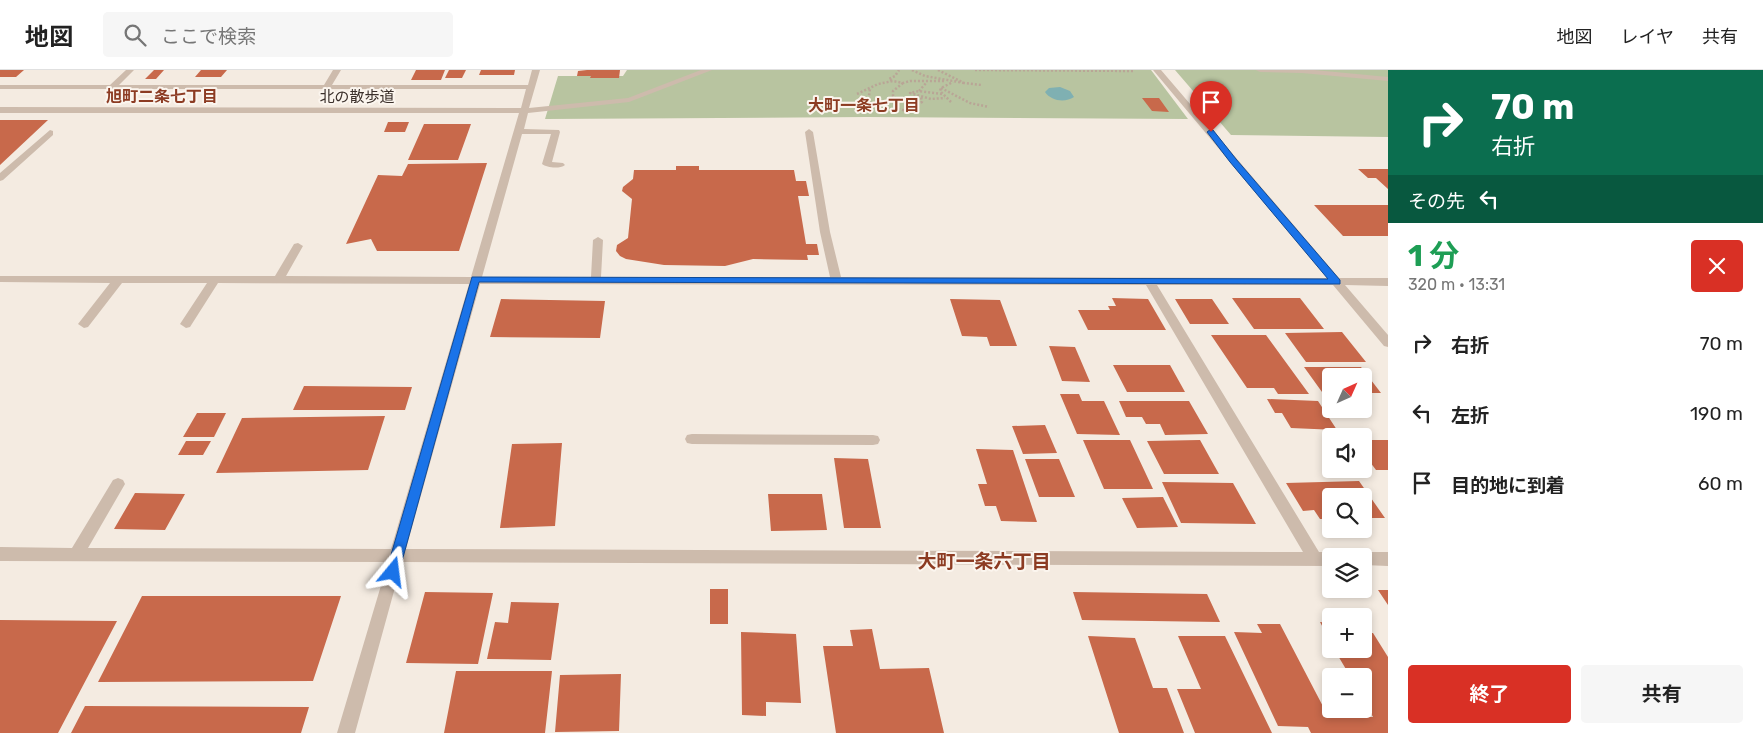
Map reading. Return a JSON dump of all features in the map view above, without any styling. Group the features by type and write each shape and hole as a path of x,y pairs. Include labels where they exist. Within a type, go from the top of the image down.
{"street":[{"path":"111,88 130,70"},
{"path":"326,87 338,70"},
{"path":"346,733 536,70"},
{"name":"北の散歩道","path":"0,110 523,111 629,100 708,70"},
{"path":"1260,70 1302,71 1388,79"},
{"path":"1158,71 1388,343"},
{"path":"0,87 531,88"},
{"path":"518,131 556,132 547,164 560,165"},
{"path":"809,132 825,232 836,280"},
{"path":"0,178 50,133"},
{"path":"596,279 598,240"},
{"path":"279,279 298,246"},
{"path":"0,279 1388,282"},
{"path":"84,324 118,279"},
{"path":"186,324 215,279"},
{"path":"1149,281 1314,558"},
{"path":"692,439 873,440"},
{"path":"76,554 118,484"},
{"path":"0,554 1322,558"},
{"path":"1372,559 1388,559"}],"path":[{"path":"893,81 889,79 895,76 899,70"},
{"path":"912,70 925,76 945,81 982,85"},
{"path":"938,70 964,83"},
{"path":"975,70 1158,71"},
{"path":"856,94 893,81 903,83"},
{"path":"921,97 922,102 911,107 910,112 899,109 894,104 898,100 893,96 892,91 903,83 910,81 945,81"},
{"path":"919,91 928,82"},
{"path":"941,88 954,82"},
{"path":"861,108 868,102 871,88"},
{"path":"941,88 942,94 951,102"},
{"path":"941,88 966,102 989,107"},
{"path":"942,94 919,91 910,93 921,97 945,98"}],"green space":[{"path":"627,70 1151,70 1188,119 867,117 545,119 558,76 623,76"},
{"path":"1175,70 1388,70 1388,137 1231,135"}],"water":[{"path":"1060,87 1070,91 1074,97 1067,100 1058,100 1045,92 1049,88"}],"building":[{"path":"0,70 24,70 16,77 0,77"},
{"path":"154,70 164,70 156,79 145,79"},
{"path":"201,70 227,70 221,77 195,77"},
{"path":"416,70 445,70 441,80 411,80"},
{"path":"449,70 466,70 462,78 445,78"},
{"path":"481,70 515,70 514,75 479,75"},
{"path":"620,70 619,78 577,76 578,71"},
{"path":"1142,98 1159,98 1169,112 1152,111"},
{"path":"0,120 48,120 0,165"},
{"path":"388,122 409,122 405,132 384,132"},
{"path":"424,124 471,124 458,160 408,160"},
{"path":"487,163 459,251 377,251 371,239 346,244 378,175 402,176 408,164"},
{"path":"676,166 699,166 699,170 794,170 796,181 806,181 809,196 798,196 806,244 817,244 819,255 807,255 808,260 753,259 725,266 664,265 626,259 620,256 616,251 617,245 628,238 632,199 622,191 623,187 633,179 634,170 676,170"},
{"path":"1358,169 1388,169 1388,189 1376,178 1368,178"},
{"path":"1314,205 1388,205 1388,236 1343,236"},
{"path":"1112,298 1148,299 1166,330 1088,330 1078,310 1110,310 1108,306 1116,306"},
{"path":"1232,298 1300,298 1324,329 1254,329"},
{"path":"501,299 605,301 600,338 490,337"},
{"path":"950,299 1000,300 1017,346 990,346 987,337 962,336"},
{"path":"1175,299 1212,299 1229,324 1190,324"},
{"path":"1342,332 1366,362 1306,362 1285,333"},
{"path":"1211,335 1266,335 1309,394 1278,394 1274,388 1247,388"},
{"path":"1049,346 1075,347 1090,382 1062,381"},
{"path":"1113,365 1170,365 1185,392 1127,392"},
{"path":"1304,367 1362,368 1322,368 1322,392"},
{"path":"1372,381 1381,393 1372,393"},
{"path":"304,386 412,387 405,410 293,410"},
{"path":"1060,394 1079,394 1082,401 1104,401 1120,435 1077,434"},
{"path":"1267,399 1318,401 1322,407 1322,418 1329,418 1336,428 1291,428 1282,413 1275,413"},
{"path":"1119,401 1189,401 1208,434 1165,435 1160,424 1146,424 1142,417 1126,417"},
{"path":"197,413 226,413 214,437 183,437"},
{"path":"385,416 368,470 216,473 242,418"},
{"path":"1045,425 1057,453 1023,454 1012,426"},
{"path":"1083,440 1130,440 1153,489 1104,489"},
{"path":"1200,440 1219,474 1164,474 1147,441"},
{"path":"1372,440 1388,440 1388,470 1376,470 1372,465"},
{"path":"186,441 211,441 203,455 178,455"},
{"path":"562,443 555,526 500,528 512,444"},
{"path":"976,449 1013,450 1037,522 1001,521 996,506 985,506 978,484 987,484"},
{"path":"834,458 868,459 881,528 844,528"},
{"path":"1025,459 1059,459 1075,497 1039,497"},
{"path":"1359,481 1364,488 1322,488 1322,519 1320,519 1314,510 1303,511 1286,483"},
{"path":"1162,482 1233,483 1256,524 1181,523"},
{"path":"135,493 185,494 165,530 114,529"},
{"path":"768,494 822,494 827,530 771,531"},
{"path":"1163,497 1178,527 1137,528 1122,498"},
{"path":"1372,500 1385,518 1372,518"},
{"path":"710,589 728,589 728,624 710,624"},
{"path":"1378,590 1388,590 1388,605"},
{"path":"425,592 493,593 478,664 406,663"},
{"path":"1073,592 1207,594 1220,622 1082,620"},
{"path":"142,596 341,596 313,681 98,682"},
{"path":"511,602 559,603 551,660 487,659 495,622 508,623"},
{"path":"0,620 117,621 58,733 0,733"},
{"path":"1257,624 1280,624 1322,704 1322,718 1372,718 1372,668 1345,668 1339,658 1372,658 1373,633 1388,657 1388,733 1311,733 1308,727 1278,726 1234,632 1262,633"},
{"path":"872,629 880,669 929,668 944,733 836,733 823,646 853,646 850,630"},
{"path":"741,632 796,634 801,703 766,702 766,716 742,715"},
{"path":"1088,636 1135,638 1153,688 1167,688 1184,733 1119,733"},
{"path":"1178,636 1225,636 1272,733 1195,733 1177,689 1201,689"},
{"path":"456,671 552,671 545,733 444,733"},
{"path":"621,674 619,731 555,732 560,675"},
{"path":"85,706 309,707 301,733 71,733"}],"district":[{"name":"旭町二条七丁目","path":"162,96"},
{"name":"大町一条七丁目","path":"864,105"},
{"name":"大町一条六丁目","path":"984,561"}],"route":[{"path":"393,572 475,279 1336,282 1264,195 1233,161 1211,132"}]}
